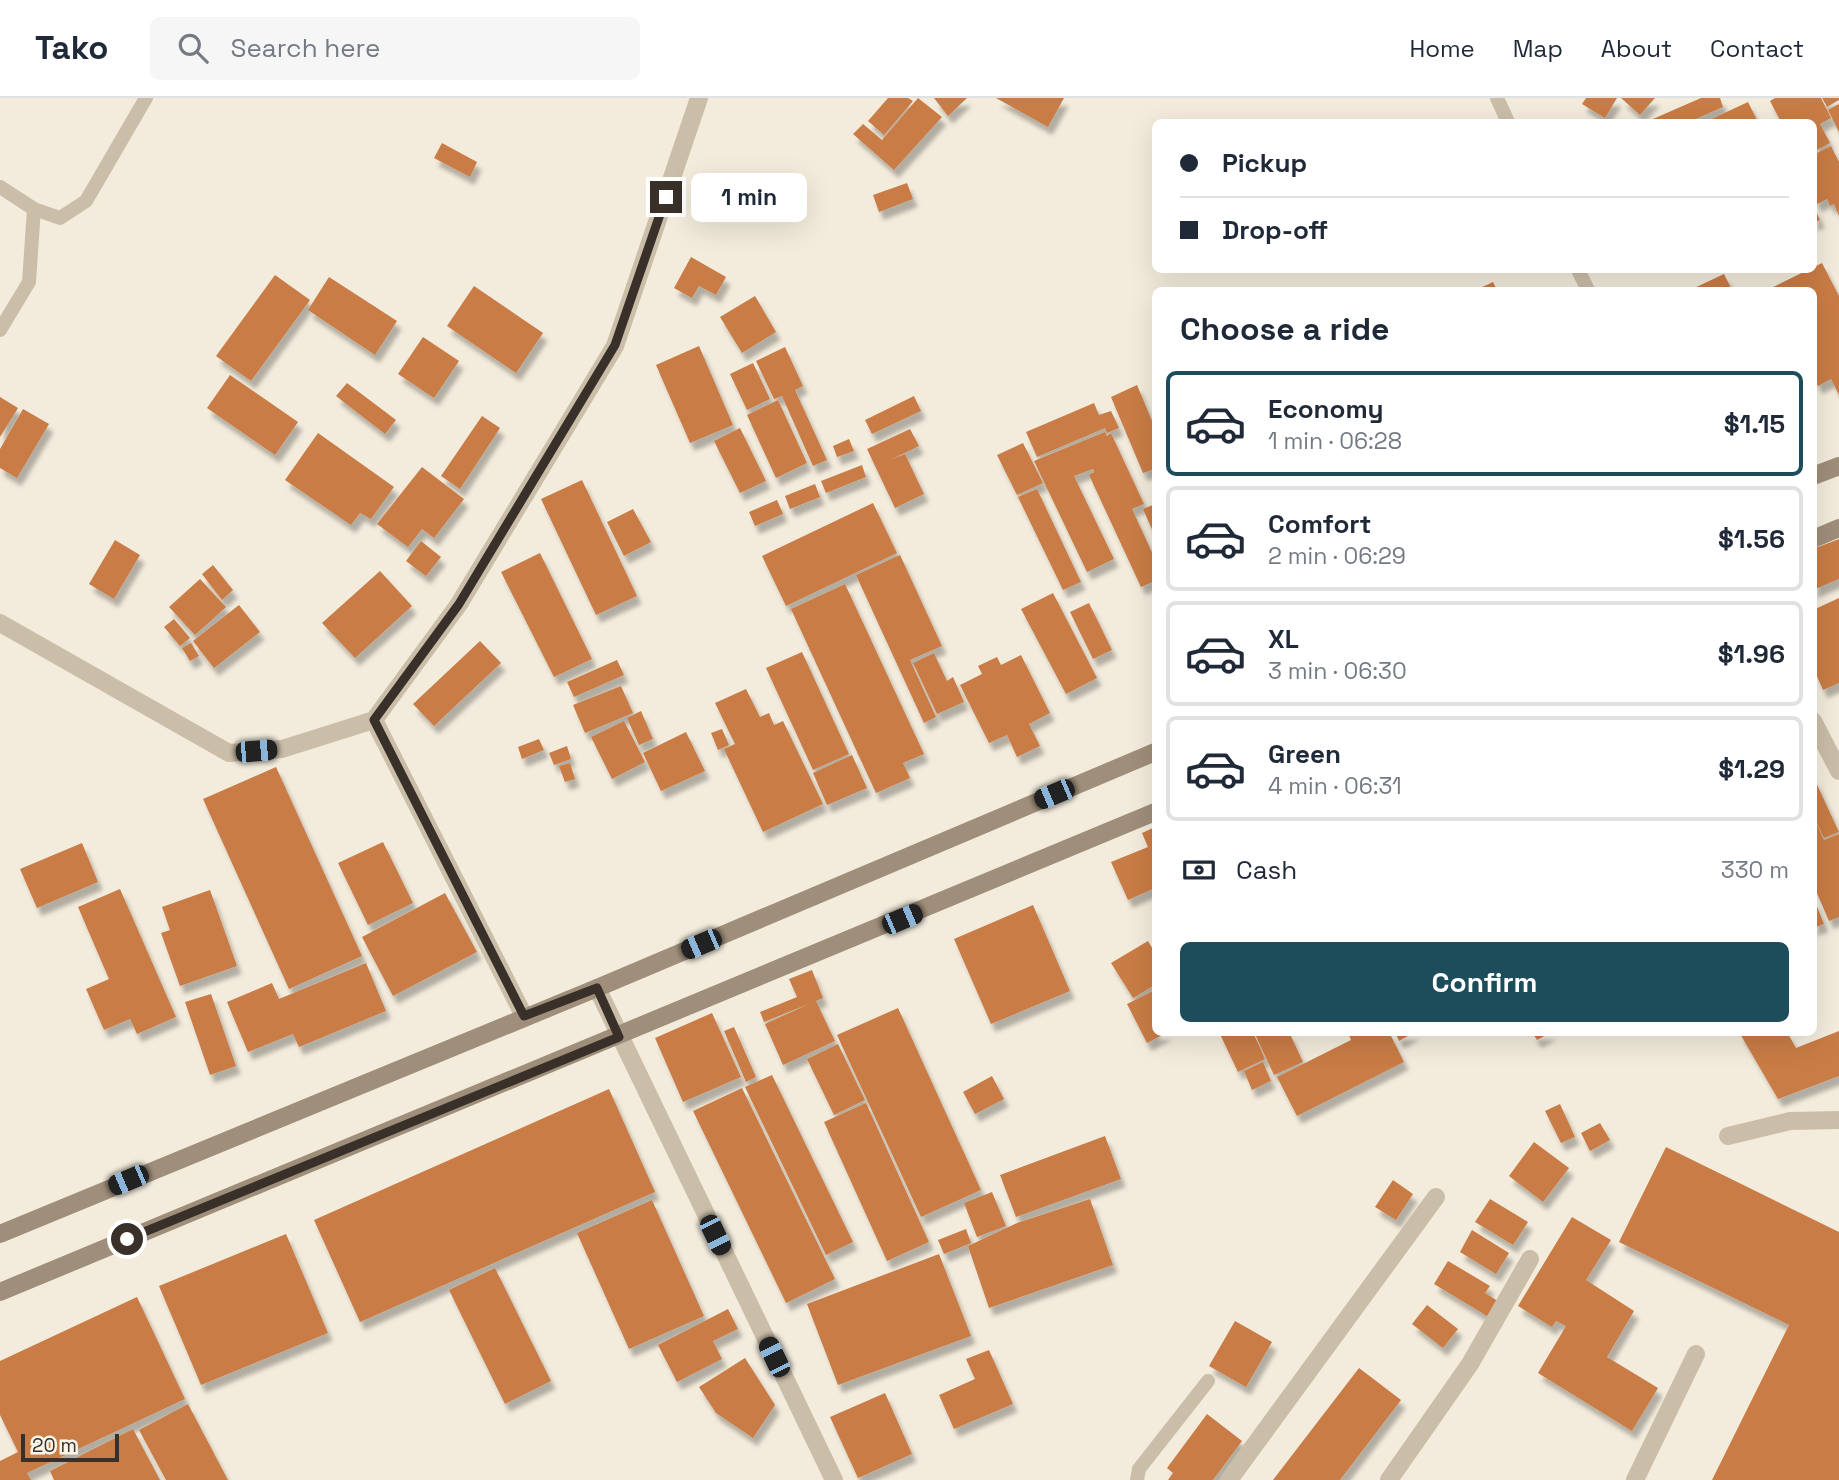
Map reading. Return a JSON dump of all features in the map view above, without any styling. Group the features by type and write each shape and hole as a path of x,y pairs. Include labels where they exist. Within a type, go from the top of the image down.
{"main road":[{"path":"1817,474 1839,466"},
{"path":"1817,536 1839,528"},
{"path":"0,1234 597,988 1152,753"},
{"path":"0,1292 1152,813"}],"street":[{"path":"0,623 229,753 282,749 374,720 459,604 615,345 699,98"},
{"path":"374,720 524,1016"},
{"path":"1817,729 1839,771"},
{"path":"597,988 834,1480"},
{"path":"1728,1136 1790,1121 1839,1120"},
{"path":"1228,1480 1436,1197"},
{"path":"1389,1480 1470,1364 1530,1259"},
{"path":"1635,1480 1696,1354"}],"lane":[{"path":"0,187 34,209 60,218 86,201 146,98"},
{"path":"1497,98 1507,119"},
{"path":"0,330 29,282 34,209"},
{"path":"1137,1480 1139,1469 1208,1381"}],"building":[{"path":"888,98 908,98 913,101 884,135 868,121"},
{"path":"918,98 942,117 894,170 853,134 863,124 882,140"},
{"path":"934,98 967,98 948,116"},
{"path":"996,98 1064,98 1048,127"},
{"path":"1586,98 1617,98 1605,118 1582,104"},
{"path":"1621,98 1655,98 1640,115"},
{"path":"1701,98 1720,98 1723,107 1696,119 1653,119"},
{"path":"1775,98 1821,98 1831,118 1820,124 1830,143 1817,150 1817,119 1779,119 1770,101"},
{"path":"1822,98 1839,98 1839,100 1827,107"},
{"path":"1748,102 1756,119 1711,119"},
{"path":"1839,104 1839,132 1828,110"},
{"path":"442,143 477,162 470,177 434,158"},
{"path":"1831,146 1839,162 1839,216 1834,204 1830,206 1827,199 1817,204 1817,153"},
{"path":"907,183 913,199 879,212 873,195"},
{"path":"691,257 726,277 716,295 699,286 692,298 674,288"},
{"path":"1822,263 1839,296 1839,395 1831,379 1817,384 1817,287 1773,287 1802,273 1817,273 1817,265"},
{"path":"1724,274 1730,287 1696,287"},
{"path":"275,275 310,300 251,381 216,356"},
{"path":"329,277 397,321 375,355 308,310"},
{"path":"1493,282 1496,287 1482,287"},
{"path":"474,286 543,333 516,373 447,326"},
{"path":"755,296 776,332 742,353 720,317"},
{"path":"423,337 459,361 434,398 398,374"},
{"path":"699,346 733,425 690,443 656,365"},
{"path":"785,347 803,386 795,390 827,460 813,466 782,396 774,399 756,361"},
{"path":"753,363 770,399 747,410 730,374"},
{"path":"230,375 298,422 275,455 207,408"},
{"path":"347,383 396,420 385,434 336,396"},
{"path":"1137,385 1152,421 1152,470 1143,473 1111,397"},
{"path":"914,396 921,411 872,434 865,420"},
{"path":"0,397 18,408 0,437"},
{"path":"778,400 807,463 776,478 747,415"},
{"path":"1094,403 1099,415 1111,411 1119,428 1107,433 1105,428 1037,457 1026,432"},
{"path":"23,409 49,424 17,478 0,468 0,449"},
{"path":"482,416 500,428 460,489 441,476"},
{"path":"740,428 766,481 740,493 714,441"},
{"path":"910,429 919,446 890,460 905,454 924,494 895,508 867,449"},
{"path":"1105,432 1107,436 1111,433 1144,504 1132,509 1152,552 1152,582 1141,587 1089,475 1094,472 1093,469 1074,476 1114,559 1087,572 1034,461"},
{"path":"318,433 394,487 371,519 360,513 351,525 285,480"},
{"path":"849,439 854,451 837,457 833,446"},
{"path":"1023,443 1043,483 1017,495 997,455"},
{"path":"862,465 866,477 826,493 821,481"},
{"path":"422,467 464,499 434,538 422,529 408,547 377,524"},
{"path":"582,480 637,596 596,615 541,499"},
{"path":"815,484 820,497 790,509 785,496"},
{"path":"1037,489 1081,582 1063,590 1018,497"},
{"path":"777,500 783,514 755,526 749,512"},
{"path":"873,503 897,553 786,606 762,556"},
{"path":"1152,505 1152,529 1143,509"},
{"path":"633,509 651,542 624,556 607,522"},
{"path":"1839,539 1839,579 1817,588 1817,547"},
{"path":"115,540 140,555 114,599 89,584"},
{"path":"421,541 441,557 426,576 406,561"},
{"path":"540,553 592,659 554,677 501,572"},
{"path":"900,555 942,646 910,660 936,717 924,723 856,575"},
{"path":"213,565 233,590 222,600 202,574"},
{"path":"380,571 412,606 355,658 322,623"},
{"path":"200,579 226,607 195,635 169,607"},
{"path":"845,584 924,754 903,763 910,778 876,793 791,609"},
{"path":"1053,593 1097,678 1066,694 1021,609"},
{"path":"1839,598 1839,683 1823,690 1817,676 1817,608"},
{"path":"1089,603 1112,650 1093,659 1070,612"},
{"path":"239,605 260,632 214,668 193,641"},
{"path":"174,619 190,638 180,646 164,627"},
{"path":"480,641 501,663 434,726 413,704"},
{"path":"191,643 199,656 190,661 182,648"},
{"path":"802,652 849,754 813,770 766,668"},
{"path":"934,653 947,681 953,677 964,702 937,714 913,663"},
{"path":"1021,655 1050,713 1029,724 1040,746 1017,757 1007,735 989,743 960,685 982,674 978,666 997,657 1001,665"},
{"path":"617,660 624,675 574,697 567,682"},
{"path":"621,686 633,713 585,733 573,705"},
{"path":"746,689 760,717 769,713 774,725 783,721 823,804 763,832 724,749 735,744 715,703"},
{"path":"641,711 653,739 639,745 627,718"},
{"path":"624,721 645,762 612,779 591,737"},
{"path":"722,729 729,745 718,750 711,733"},
{"path":"686,732 705,771 661,791 643,753"},
{"path":"539,739 544,750 522,759 518,747"},
{"path":"567,746 571,759 554,765 549,753"},
{"path":"852,755 867,788 827,805 813,773"},
{"path":"570,763 575,779 565,782 559,766"},
{"path":"276,767 362,956 289,989 203,799"},
{"path":"1817,785 1839,832 1824,838 1817,824"},
{"path":"1817,825 1824,840 1839,834 1839,917 1829,921 1817,893"},
{"path":"1152,828 1152,889 1128,900 1111,862 1148,847 1142,833"},
{"path":"383,842 413,903 368,925 338,863"},
{"path":"82,843 98,882 37,908 20,869"},
{"path":"120,889 176,1017 137,1034 130,1019 104,1030 86,989 109,979 78,907"},
{"path":"210,890 237,966 180,986 161,933 170,930 162,907"},
{"path":"445,893 477,952 393,996 362,937"},
{"path":"1033,905 1070,991 991,1024 954,939"},
{"path":"1817,907 1824,924 1817,927"},
{"path":"1148,941 1152,948 1152,987 1133,998 1111,963"},
{"path":"366,963 386,1011 299,1047 293,1034 248,1052 227,1002 272,983 279,999"},
{"path":"812,970 823,998 816,1001 835,1041 783,1065 765,1024 811,1003 764,1022 760,1012 797,997 789,979"},
{"path":"1152,992 1152,1036 1160,1036 1147,1043 1127,1004"},
{"path":"211,994 236,1066 210,1075 185,1002"},
{"path":"898,1008 981,1190 921,1217 837,1035"},
{"path":"712,1013 741,1077 683,1102 655,1038"},
{"path":"734,1027 756,1077 746,1082 724,1031"},
{"path":"1839,1031 1839,1076 1778,1099 1741,1036 1789,1036 1796,1048"},
{"path":"1221,1036 1255,1036 1265,1059 1238,1072"},
{"path":"1256,1036 1291,1036 1303,1062 1274,1075"},
{"path":"1350,1036 1391,1036 1404,1062 1297,1116 1277,1077 1351,1040"},
{"path":"838,1044 865,1100 834,1115 807,1059"},
{"path":"1263,1062 1271,1081 1252,1090 1244,1071"},
{"path":"772,1075 853,1242 826,1255 745,1087"},
{"path":"992,1076 1004,1099 975,1114 963,1092"},
{"path":"742,1088 835,1279 786,1303 693,1111"},
{"path":"609,1089 655,1192 360,1322 314,1220"},
{"path":"866,1103 929,1242 887,1261 824,1122"},
{"path":"1560,1104 1575,1137 1561,1143 1545,1111"},
{"path":"1600,1123 1610,1140 1590,1151 1581,1133"},
{"path":"1105,1136 1121,1179 1016,1217 1000,1175"},
{"path":"1534,1142 1569,1168 1543,1202 1509,1176"},
{"path":"1666,1147 1839,1232 1839,1480 1712,1480 1789,1325 1619,1242"},
{"path":"1393,1180 1413,1194 1396,1220 1375,1207"},
{"path":"992,1192 1006,1226 977,1237 964,1203"},
{"path":"1090,1199 1113,1265 989,1308 968,1246 1017,1223"},
{"path":"1490,1199 1528,1222 1513,1245 1475,1222"},
{"path":"652,1200 704,1316 629,1349 577,1233"},
{"path":"1572,1217 1611,1240 1586,1280 1634,1311 1607,1357 1658,1388 1632,1431 1538,1373 1566,1326 1556,1321 1552,1327 1518,1306"},
{"path":"966,1229 971,1243 944,1254 938,1240"},
{"path":"1472,1230 1509,1253 1496,1274 1460,1252"},
{"path":"286,1234 328,1333 201,1385 159,1286"},
{"path":"939,1254 971,1336 838,1385 807,1304"},
{"path":"1448,1261 1490,1286 1485,1293 1501,1303 1492,1319 1434,1284"},
{"path":"495,1268 551,1381 505,1404 449,1290"},
{"path":"137,1297 185,1399 27,1473 31,1480 0,1480 0,1461 18,1452 0,1415 0,1361"},
{"path":"1427,1305 1458,1329 1443,1348 1412,1324"},
{"path":"728,1309 738,1329 713,1341 722,1359 677,1382 658,1345"},
{"path":"1235,1321 1272,1342 1246,1387 1209,1366"},
{"path":"989,1350 1013,1404 954,1429 939,1395 975,1379 966,1359"},
{"path":"745,1358 775,1405 753,1438 716,1413 699,1387"},
{"path":"1359,1368 1401,1400 1340,1480 1273,1480"},
{"path":"885,1393 912,1454 858,1478 830,1417"},
{"path":"188,1404 228,1480 166,1480 139,1430"},
{"path":"1207,1414 1242,1441 1213,1480 1168,1480 1173,1473 1167,1468"},
{"path":"133,1429 160,1480 54,1480 50,1471"}],"route":[{"path":"127,1239 619,1037 597,988 524,1016 374,720 459,604 615,345 666,197"}]}
